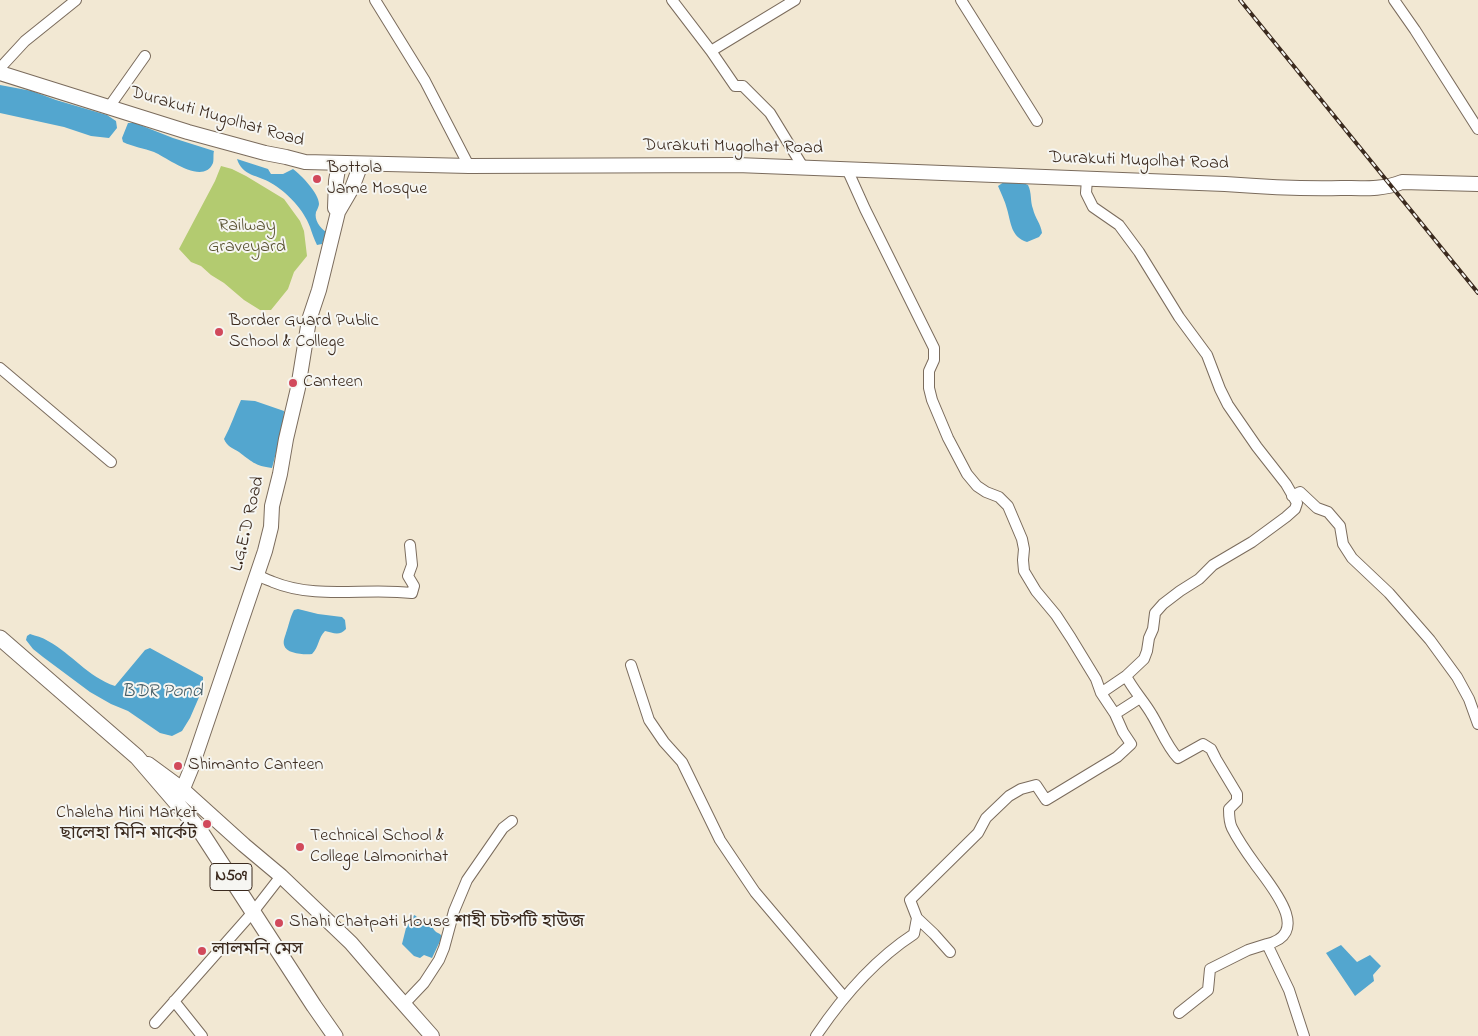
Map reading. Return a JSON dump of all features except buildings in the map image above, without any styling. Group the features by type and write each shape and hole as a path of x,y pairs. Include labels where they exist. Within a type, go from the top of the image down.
{"highway":[{"name":"N509","path":"0,638 179,796 334,1036"}],"main road":[{"name":"Durakuti Mugolhat Road","path":"0,73 188,132 305,162 469,166 737,165 1297,188 1368,188 1391,186 1402,182 1478,184"},
{"path":"339,163 335,208 338,212 352,188 361,164"},
{"name":"L.G.E.D Road","path":"179,796 202,739 265,551 271,527 272,506 298,388 309,320 319,290 338,212"},
{"path":"179,796 280,876 311,905 351,943 432,1036"}],"street":[{"path":"0,68 25,41 76,0"},
{"path":"375,0 425,81 469,166"},
{"path":"672,0 735,86 743,86 770,113 803,167"},
{"path":"711,51 795,0"},
{"path":"961,0 1037,121"},
{"path":"1394,0 1478,130"},
{"path":"109,107 145,56"},
{"path":"847,169 934,348 934,360 929,371 929,388 948,438 977,486 999,497 1008,506 1022,539 1024,571 1036,591 1056,614 1071,638 1096,679 1123,732 1132,744 1117,757 1046,800 1036,785 1021,789 1009,796 986,818 978,833 910,900 918,918 950,952"},
{"path":"1087,179 1086,193 1093,207 1120,226 1138,252 1179,317 1207,355 1228,405 1286,484 1297,503 1295,509 1252,542 1213,565 1199,579 1163,604 1155,613 1154,629 1149,638 1144,660 1102,693"},
{"path":"0,368 111,462"},
{"path":"1292,496 1300,492 1317,508 1328,512 1340,526 1343,544 1352,558 1407,613 1457,676 1469,699 1478,724"},
{"path":"257,573 262,578 282,586 302,590 412,593 414,586 408,576 412,565 410,545"},
{"path":"630,666 650,720 664,742 682,762 720,840 755,892 844,997"},
{"path":"1126,676 1133,689 1152,714 1172,752 1178,758 1203,744 1212,749 1237,794 1237,801 1229,809 1232,828 1254,863 1281,900 1288,916 1288,928 1284,935 1275,942 1248,950 1210,969 1208,990 1179,1012"},
{"path":"1115,714 1140,698"},
{"path":"404,1004 424,983 438,960 444,948 446,935 467,880 503,828 512,821"},
{"path":"155,1023 254,912 280,876"},
{"path":"816,1036 836,1007 867,972 914,934 918,918"},
{"path":"1267,944 1289,990 1304,1036"},
{"path":"174,1001 202,1036"}],"green space":[{"name":"Railway Graveyard","path":"221,166 246,176 284,199 300,221 304,231 307,256 294,272 288,289 271,310 260,310 244,300 201,266 191,262 179,249"}],"water":[{"path":"0,85 32,91 107,115 116,121 117,128 109,138 91,136 64,127 0,113"},
{"path":"128,123 135,123 214,151 213,163 202,172 194,171 154,152 123,142 122,138"},
{"path":"237,159 268,169 271,174 283,174 293,169 300,175 313,190 318,200 319,205 316,218 326,232 322,244 317,245 304,214 289,196 271,183 247,172 239,165"},
{"path":"1004,182 1021,182 1028,185 1034,212 1042,233 1039,237 1027,242 1015,233 998,186"},
{"path":"241,400 255,401 284,411 283,426 272,468 254,463 230,447 224,439"},
{"path":"298,609 342,617 345,620 346,629 339,633 325,631 312,654 292,652 285,648 284,640 294,610"},
{"name":"BDR Pond","path":"30,634 44,638 88,671 115,686 145,650 150,648 203,677 203,688 182,731 172,736 160,733 128,711 90,692 43,657 26,640"},
{"path":"414,915 418,919 422,919 423,922 430,924 441,935 432,958 424,955 420,958 414,956 402,944 406,928"},
{"path":"1341,945 1357,962 1370,955 1381,966 1373,975 1374,981 1355,996 1326,953"}],"railway":[{"path":"1240,0 1478,293"}],"place":[{"name":"Bottola Jame Mosque","path":"317,179"},
{"name":"Border Guard Public School & College","path":"219,332"},
{"name":"Canteen","path":"293,383"},
{"name":"Shimanto Canteen","path":"178,766"},
{"name":"Chaleha Mini Market ছালেহা মিনি মার্কেট","path":"207,824"},
{"name":"Technical School & College Lalmonirhat","path":"300,847"},
{"name":"Shahi Chatpati House শাহী চটপটি হাউজ","path":"279,923"},
{"name":"লালমনি মেস","path":"202,951"}]}
